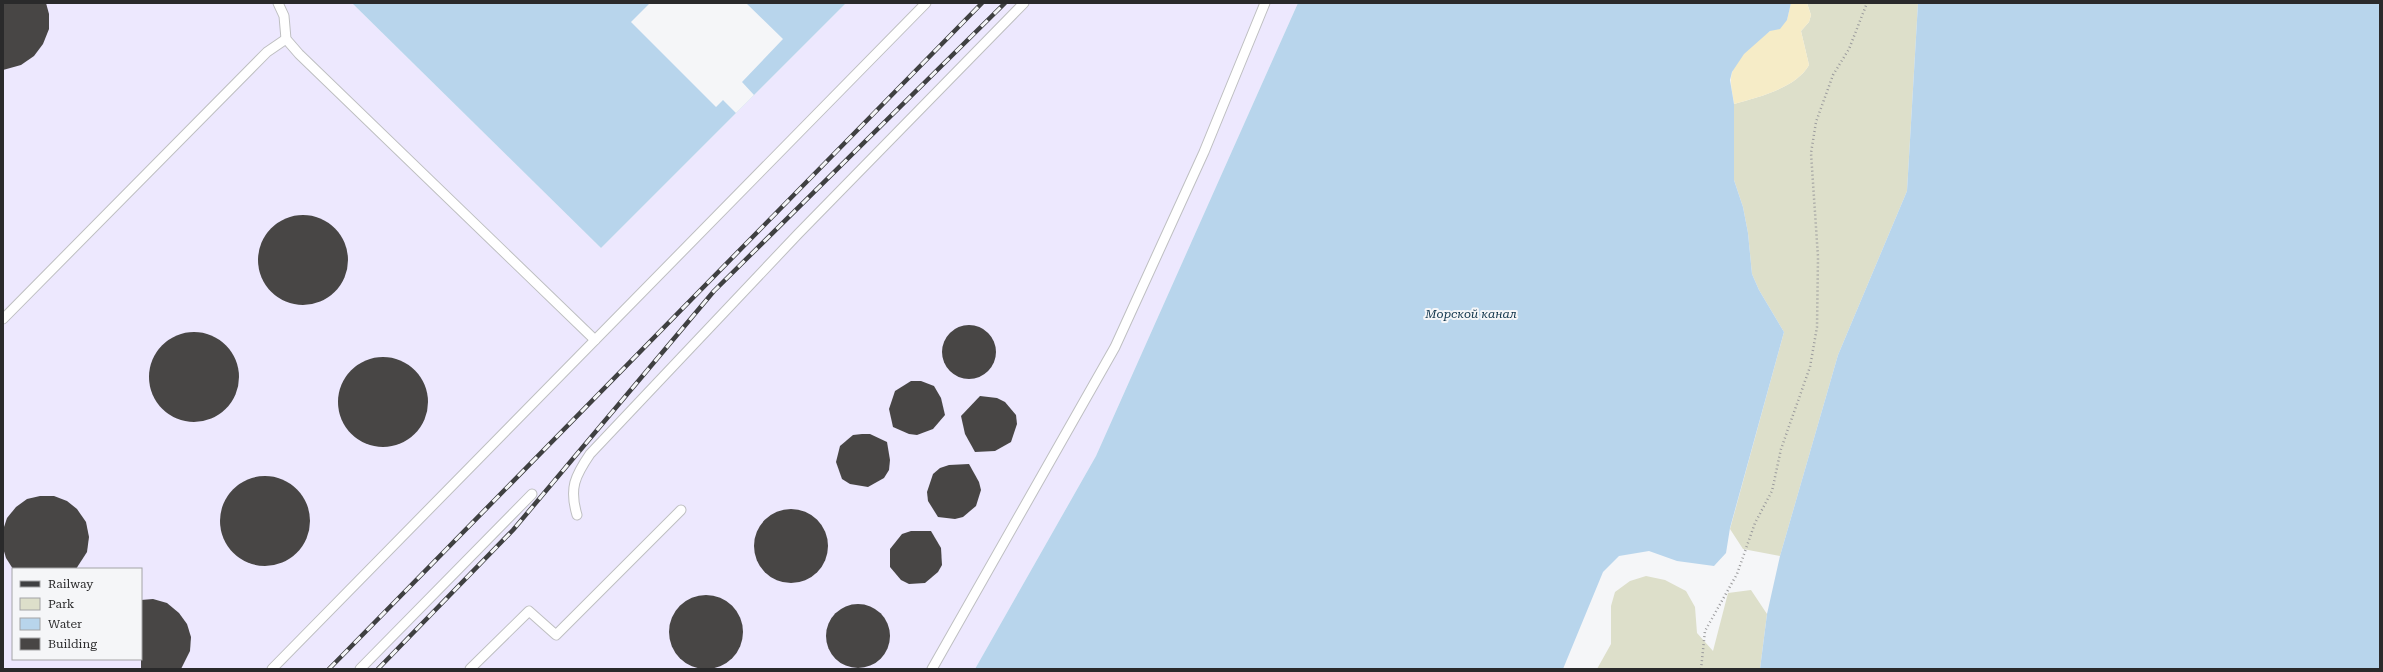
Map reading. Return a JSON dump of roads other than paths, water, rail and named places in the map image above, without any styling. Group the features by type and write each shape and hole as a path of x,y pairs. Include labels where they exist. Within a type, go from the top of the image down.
{"lane":[{"path":"278,3 284,16 286,39 595,340"},
{"path":"272,669 926,3"},
{"path":"577,515 572,497 577,474 590,454 793,240 1024,3"},
{"path":"932,669 1115,348 1204,152 1265,3"},
{"path":"3,319 267,52 286,39"},
{"path":"360,669 532,494"},
{"path":"470,669 530,611 556,635 681,510"}],"water":[{"path":"352,3 846,3 601,248"},
{"name":"Морской канал","path":"1298,3 1791,3 1787,20 1780,29 1770,31 1744,54 1732,72 1730,80 1734,104 1734,180 1743,207 1748,233 1752,274 1759,290 1784,332 1730,528 1726,553 1714,566 1677,561 1649,551 1619,556 1603,572 1563,669 975,669 1096,456"},
{"path":"1918,3 2380,3 2380,669 1760,669 1767,614 1780,556 1838,355 1907,191"}],"railway":[{"path":"329,669 982,3"},
{"path":"378,669 513,530 714,291 1005,3"}]}
